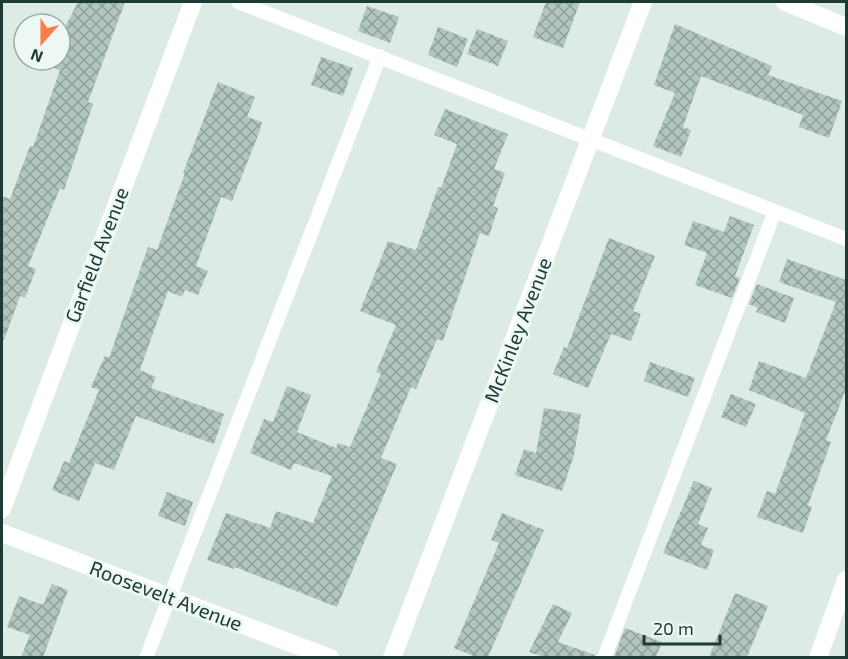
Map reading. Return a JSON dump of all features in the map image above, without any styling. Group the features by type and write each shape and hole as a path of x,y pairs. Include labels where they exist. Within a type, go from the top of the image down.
{"street":[{"name":"Garfield Avenue","path":"2,509 193,2"},
{"name":"McKinley Avenue","path":"392,657 643,2"},
{"path":"785,2 846,27"},
{"name":"Roosevelt Avenue","path":"2,533 168,598 330,657"},
{"path":"818,657 846,580"}],"lane":[{"path":"238,2 592,138 846,240"},
{"path":"146,657 380,56"},
{"path":"604,657 775,211"}],"building":[{"path":"78,2 125,2 88,102 93,104 64,190 60,188 28,266 36,269 25,298 20,296 4,340 2,340 2,196 10,199 30,146 33,147 59,72 72,72 72,14"},
{"path":"546,2 580,2 563,48 533,37"},
{"path":"367,6 399,17 390,43 358,31"},
{"path":"675,24 772,66 768,75 842,101 829,138 799,127 803,115 701,76 683,127 691,130 681,157 653,146 675,93 654,85"},
{"path":"438,27 468,39 457,67 428,55"},
{"path":"477,29 508,41 498,66 467,54"},
{"path":"321,57 353,68 343,96 311,85"},
{"path":"218,82 255,97 247,117 262,122 232,201 221,197 196,266 208,271 198,295 185,290 182,297 168,291 140,370 156,377 151,388 224,414 214,444 136,416 114,470 95,463 79,501 52,490 64,461 69,463 99,390 91,387 105,356 109,358 148,247 157,250 185,173 183,173"},
{"path":"445,109 508,134 494,169 505,173 493,206 498,208 489,236 480,233 443,341 437,339 416,389 411,387 381,458 397,464 337,607 235,567 234,569 207,560 226,513 270,528 276,511 313,523 332,476 294,463 291,470 250,453 264,419 273,422 287,386 311,395 297,432 336,448 338,443 350,447 381,374 376,372 396,325 360,311 388,241 416,250 438,187 441,188 457,144 434,135"},
{"path":"730,216 754,225 735,276 740,278 732,298 695,285 707,253 684,245 693,221 724,232"},
{"path":"609,238 655,256 633,311 641,314 631,341 611,334 588,388 553,374 564,347 567,348"},
{"path":"787,259 846,280 846,389 826,440 831,442 808,505 812,507 803,533 757,517 767,491 775,494 805,413 749,390 759,361 806,378 836,302 779,282"},
{"path":"757,284 794,298 785,323 756,312 758,308 749,304"},
{"path":"650,362 695,378 688,397 644,381"},
{"path":"731,394 756,404 746,427 721,417"},
{"path":"544,408 581,414 574,455 562,491 515,475 524,449 536,453"},
{"path":"694,481 712,488 698,524 708,528 701,545 714,550 707,570 663,553"},
{"path":"167,492 193,502 185,526 158,516"},
{"path":"502,513 544,530 488,657 476,657 454,648 499,543 491,540"},
{"path":"52,584 68,590 43,657 21,657 30,635 7,627 19,596 43,605"},
{"path":"735,593 768,606 747,657 709,657"},
{"path":"553,604 572,613 558,642 595,655 594,657 544,657 529,652"},
{"path":"625,628 662,642 656,657 614,657"}]}
